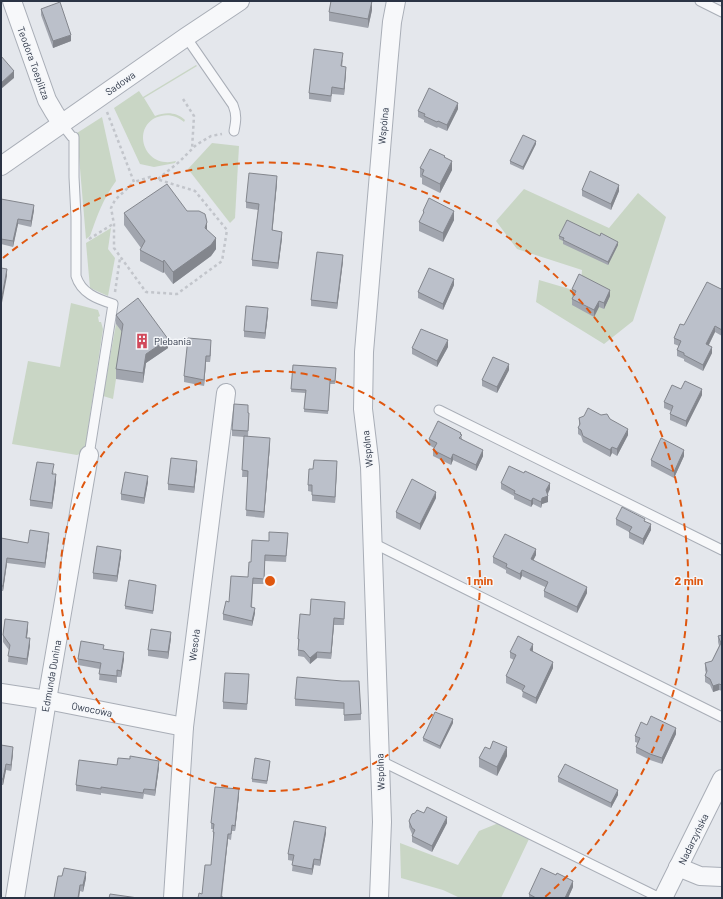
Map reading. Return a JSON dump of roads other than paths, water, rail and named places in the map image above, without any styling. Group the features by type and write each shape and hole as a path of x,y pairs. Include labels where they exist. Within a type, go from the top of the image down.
{"street":[{"name":"Teodora Toeplitza","path":"12,1 48,100 61,123"},
{"name":"Sadowa","path":"1,166 61,123 240,1"},
{"name":"Wspólna","path":"379,898 382,822 370,467 363,409 364,352 392,22 396,1"},
{"name":"Wesoła","path":"173,898 184,727 226,393"},
{"name":"Edmunda Dunina","path":"15,898 89,455"},
{"name":"Owocowa","path":"1,693 47,700 184,727"},
{"name":"Nadarzyńska","path":"662,898 722,779"},
{"path":"678,867 700,876 722,877"}],"lane":[{"path":"700,1 722,12"},
{"path":"186,37 233,105 236,112 234,131"},
{"path":"61,123 72,137 74,137 76,276 80,285 85,291 113,304 89,455"},
{"path":"439,410 722,550"},
{"path":"373,543 722,717"},
{"path":"379,760 662,898"}],"place":[{"name":"Plebania","path":"142,341"}]}
